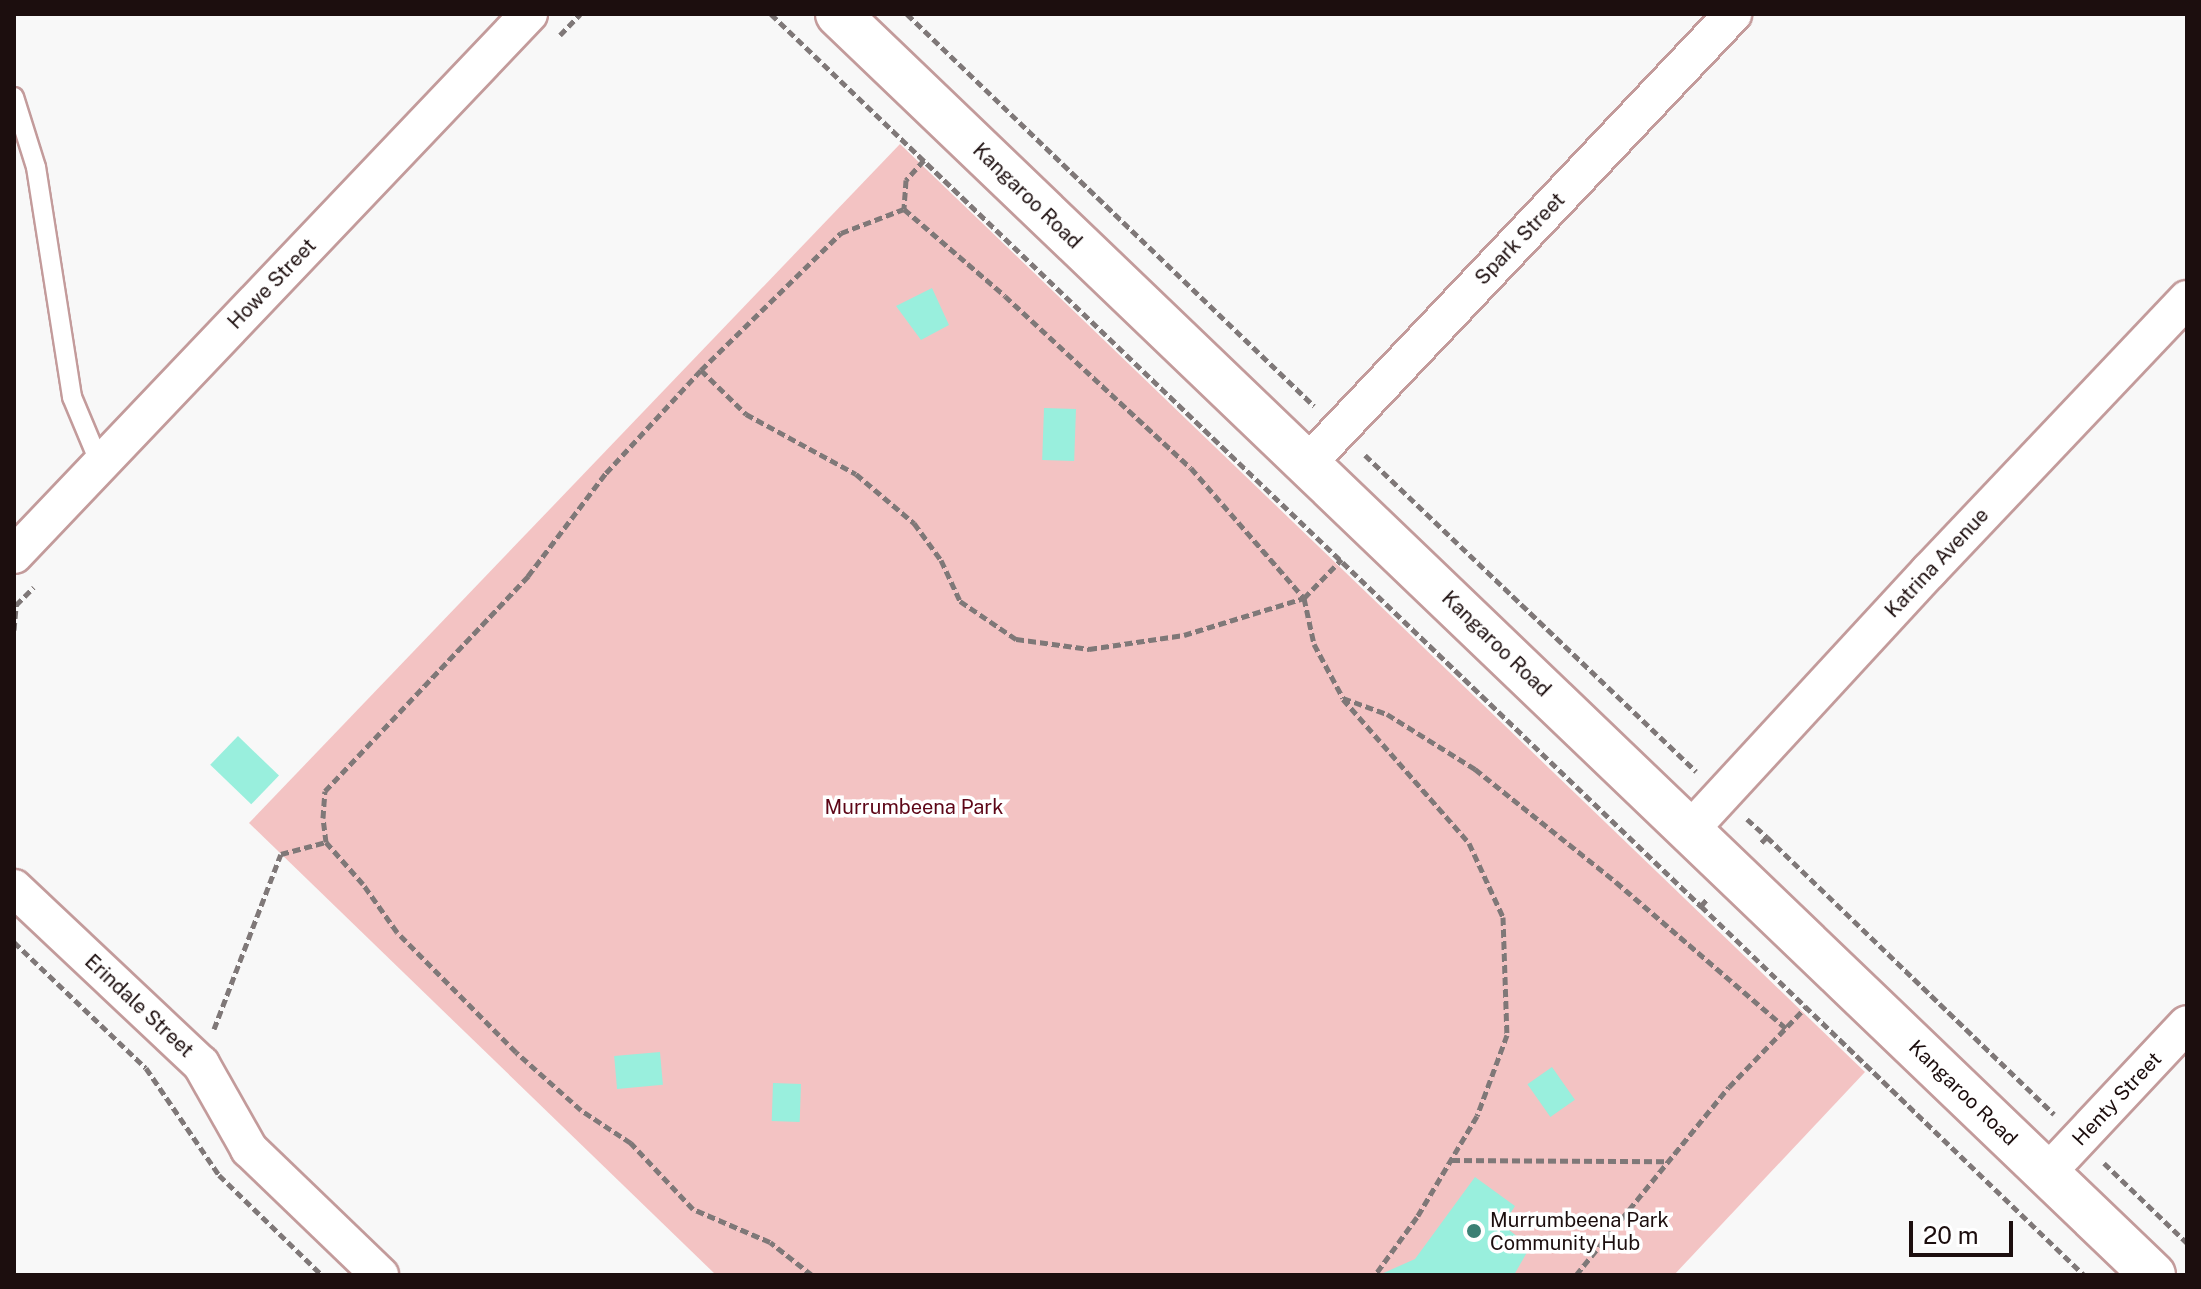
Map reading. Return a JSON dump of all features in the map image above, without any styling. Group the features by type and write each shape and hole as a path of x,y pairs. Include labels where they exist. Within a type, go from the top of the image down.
{"street":[{"name":"Howe Street","path":"15,550 529,14"},
{"name":"Kangaroo Road","path":"838,14 2153,1275"},
{"name":"Spark Street","path":"1307,464 1733,14"},
{"name":"Katrina Avenue","path":"1689,831 1939,559 2187,299"},
{"name":"Erindale Street","path":"14,888 201,1064 249,1149 380,1275"},
{"name":"Henty Street","path":"2047,1173 2187,1024"}],"lane":[{"path":"14,97 26,127 36,167 72,397 100,464"}],"path":[{"path":"771,14 2084,1275"},
{"path":"904,209 906,180 956,127"},
{"path":"812,1275 770,1242 693,1209 631,1143 559,1091 397,932 363,884 326,842 323,818 325,791 528,576 606,473 701,370 841,233 904,209"},
{"path":"904,209 1005,296 1191,468 1304,598 1314,644 1343,698 1469,843 1503,917 1507,1035 1477,1116 1417,1217 1375,1275"},
{"path":"701,370 746,414 856,474 914,523 941,560 960,601 1016,639 1089,649 1184,635 1304,598 1373,527"},
{"path":"1343,698 1387,714 1475,769 1786,1028 1729,1087 1576,1275"},
{"path":"1767,837 2187,1243"},
{"path":"201,1064 281,854 326,842"},
{"path":"1701,906 1733,872"},
{"path":"14,942 146,1068 219,1175 322,1275"},
{"path":"1452,1160 1669,1161"}],"green space":[{"name":"Murrumbeena Park","path":"900,144 1865,1072 1674,1275 716,1275 249,823"}],"building":[{"path":"932,288 949,325 921,340 896,306"},
{"path":"1044,408 1076,409 1074,461 1042,460"},
{"path":"238,736 279,776 251,804 210,765"},
{"path":"660,1052 663,1085 617,1089 614,1056"},
{"path":"1552,1067 1575,1100 1550,1117 1527,1084"},
{"path":"773,1083 801,1084 800,1122 772,1121"},
{"name":"Murrumbeena Park Community Hub","path":"1475,1177 1515,1206 1503,1225 1530,1247 1514,1275 1379,1275 1415,1259"}],"place":[{"name":"Murrumbeena Park Community Hub","path":"1474,1231"}]}
